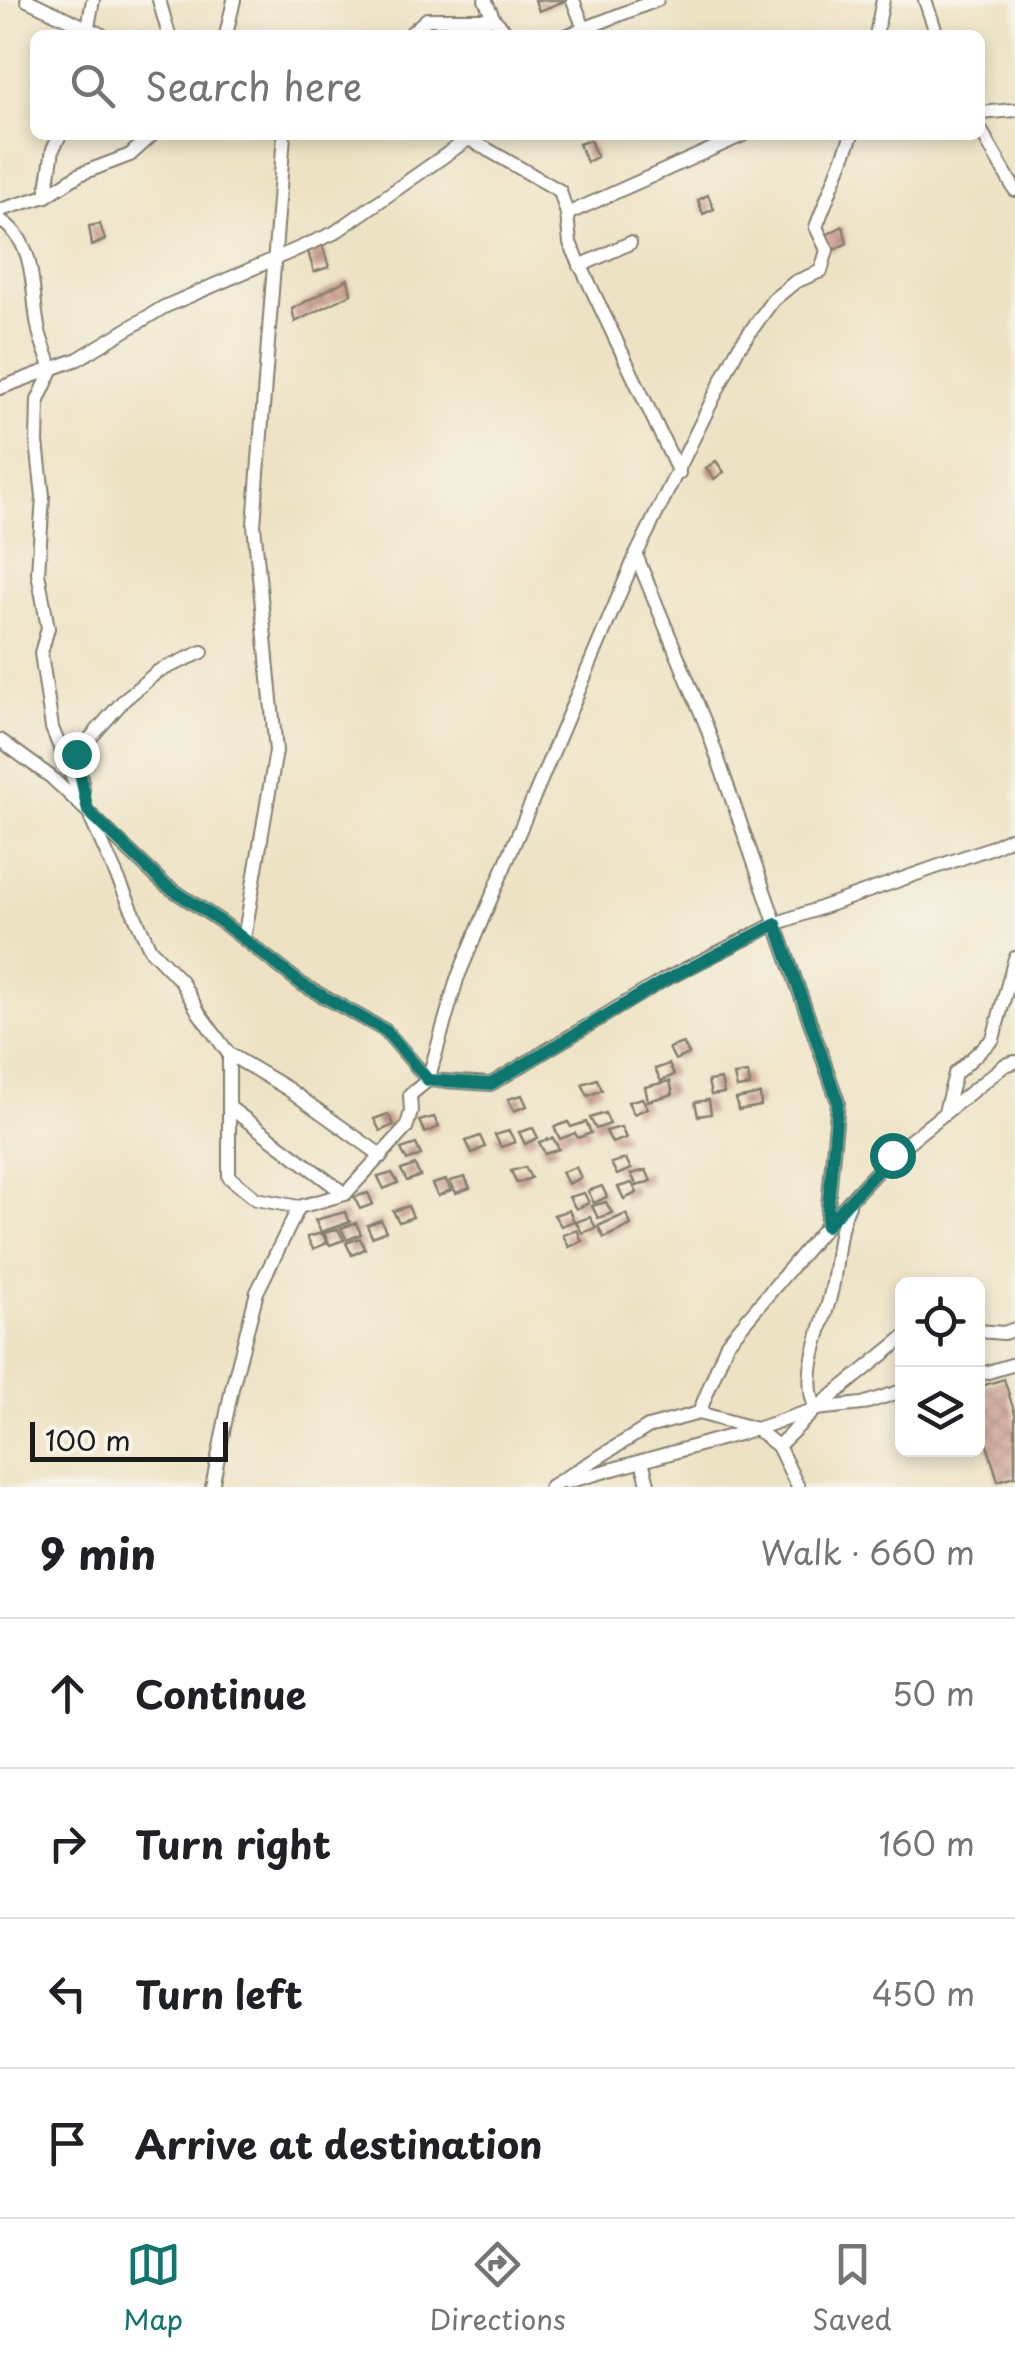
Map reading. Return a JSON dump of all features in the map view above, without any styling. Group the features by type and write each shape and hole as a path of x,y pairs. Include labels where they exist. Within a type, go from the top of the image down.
{"street":[{"path":"27,0 85,30"},
{"path":"87,30 93,0"},
{"path":"158,0 167,30"},
{"path":"227,30 234,0"},
{"path":"485,0 494,20 504,30"},
{"path":"574,0 585,30"},
{"path":"587,30 657,0"},
{"path":"877,30 883,0"},
{"path":"925,0 935,30"},
{"path":"415,30 427,19 494,20"},
{"path":"985,113 1015,110"},
{"path":"985,139 1015,190"},
{"path":"46,196 57,140"},
{"path":"0,210 46,196 80,174 130,156 147,140"},
{"path":"244,939 276,751 254,525 284,140"},
{"path":"0,388 78,359 164,307 334,233 464,140"},
{"path":"473,140 560,191 570,243 680,472"},
{"path":"567,214 732,140"},
{"path":"229,1054 230,1177 256,1199 299,1207 345,1194 406,1128 411,1112 410,1095 428,1080 458,978 636,555 737,350 773,300 795,282 821,271 827,250 816,227 850,140"},
{"path":"0,220 21,240 29,259 38,328 52,370 38,400 37,442 44,496 38,573 48,628 41,653 52,728 150,948 181,981 229,1054 288,1089 382,1156"},
{"path":"580,266 630,242"},
{"path":"636,555 706,724 838,1102 826,1226"},
{"path":"88,811 76,754 124,700 157,672 202,652"},
{"path":"0,740 51,777 164,884 303,985 386,1031 428,1080 491,1084 662,982 776,924 1015,836"},
{"path":"945,1112 955,1074 993,1039 1015,958"},
{"path":"699,1412 727,1343 826,1226 892,1155 1004,1064 1015,1062"},
{"path":"230,1108 345,1194"},
{"path":"816,1409 811,1400 814,1358 847,1208 856,1194"},
{"path":"212,1487 256,1292 299,1207"},
{"path":"985,1332 1004,1333 1015,1329"},
{"path":"778,1446 895,1344"},
{"path":"985,1373 1015,1364"},
{"path":"550,1487 816,1409 862,1404 895,1393"},
{"path":"550,1487 648,1427 699,1412 756,1429 778,1446 798,1487"},
{"path":"642,1461 649,1487"}],"building":[{"path":"535,0 567,0 539,11"},
{"path":"590,140 597,157 587,162 579,144"},
{"path":"708,195 714,209 703,214 698,200"},
{"path":"100,224 105,240 92,246 89,226"},
{"path":"843,226 847,243 832,251 824,236"},
{"path":"322,244 329,267 314,272 307,248"},
{"path":"348,279 351,294 295,322 292,309"},
{"path":"716,461 724,472 714,479 706,468"},
{"path":"683,1043 689,1054 675,1060 669,1048"},
{"path":"669,1064 674,1075 661,1081 655,1069"},
{"path":"748,1073 750,1086 737,1088 734,1075"},
{"path":"597,1079 602,1090 588,1096 582,1084"},
{"path":"721,1079 724,1093 711,1095 708,1081"},
{"path":"670,1081 673,1094 648,1101 645,1087"},
{"path":"760,1094 761,1106 738,1110 736,1099"},
{"path":"522,1095 527,1106 514,1111 508,1099"},
{"path":"642,1098 648,1108 634,1114 628,1102"},
{"path":"709,1100 711,1114 698,1116 695,1102"},
{"path":"605,1113 610,1124 596,1129 590,1118"},
{"path":"388,1114 394,1125 380,1131 374,1119"},
{"path":"434,1117 439,1127 425,1133 419,1121"},
{"path":"568,1122 571,1127 586,1122 591,1133 578,1138 575,1133 560,1139 554,1127"},
{"path":"621,1127 626,1138 612,1143 606,1131"},
{"path":"533,1128 538,1138 525,1144 519,1132"},
{"path":"509,1131 515,1142 501,1147 495,1135"},
{"path":"480,1136 485,1147 472,1153 466,1141"},
{"path":"553,1138 559,1149 545,1154 539,1142"},
{"path":"416,1144 421,1155 407,1161 401,1149"},
{"path":"626,1159 631,1169 617,1175 611,1163"},
{"path":"415,1165 420,1176 407,1181 401,1170"},
{"path":"525,1167 531,1178 517,1183 511,1171"},
{"path":"576,1167 581,1178 568,1184 562,1172"},
{"path":"646,1170 651,1181 637,1186 631,1174"},
{"path":"392,1173 398,1183 384,1189 378,1177"},
{"path":"465,1177 470,1188 456,1193 450,1181"},
{"path":"446,1180 451,1190 438,1196 432,1184"},
{"path":"632,1183 637,1193 624,1199 618,1187"},
{"path":"602,1186 607,1197 594,1203 588,1191"},
{"path":"368,1193 373,1204 360,1209 354,1197"},
{"path":"584,1193 589,1203 576,1209 569,1197"},
{"path":"606,1202 612,1213 598,1218 592,1206"},
{"path":"408,1206 413,1217 399,1222 393,1211"},
{"path":"569,1210 574,1221 561,1226 554,1215"},
{"path":"345,1212 350,1222 321,1232 315,1220"},
{"path":"626,1214 631,1225 604,1238 598,1226"},
{"path":"590,1217 596,1228 582,1233 576,1222"},
{"path":"381,1220 386,1231 372,1237 367,1225"},
{"path":"356,1223 361,1234 347,1240 341,1228"},
{"path":"338,1229 344,1240 330,1245 324,1233"},
{"path":"577,1230 582,1241 569,1247 563,1235"},
{"path":"322,1233 327,1243 313,1249 307,1237"},
{"path":"360,1238 365,1249 352,1255 346,1243"},
{"path":"1004,1379 1015,1414 1015,1476 998,1481 985,1438 985,1385"}],"route":[{"path":"76,754 88,811 164,884 223,923 303,985 386,1031 428,1080 491,1084 662,982 776,924 838,1102 826,1226 892,1155"}]}
